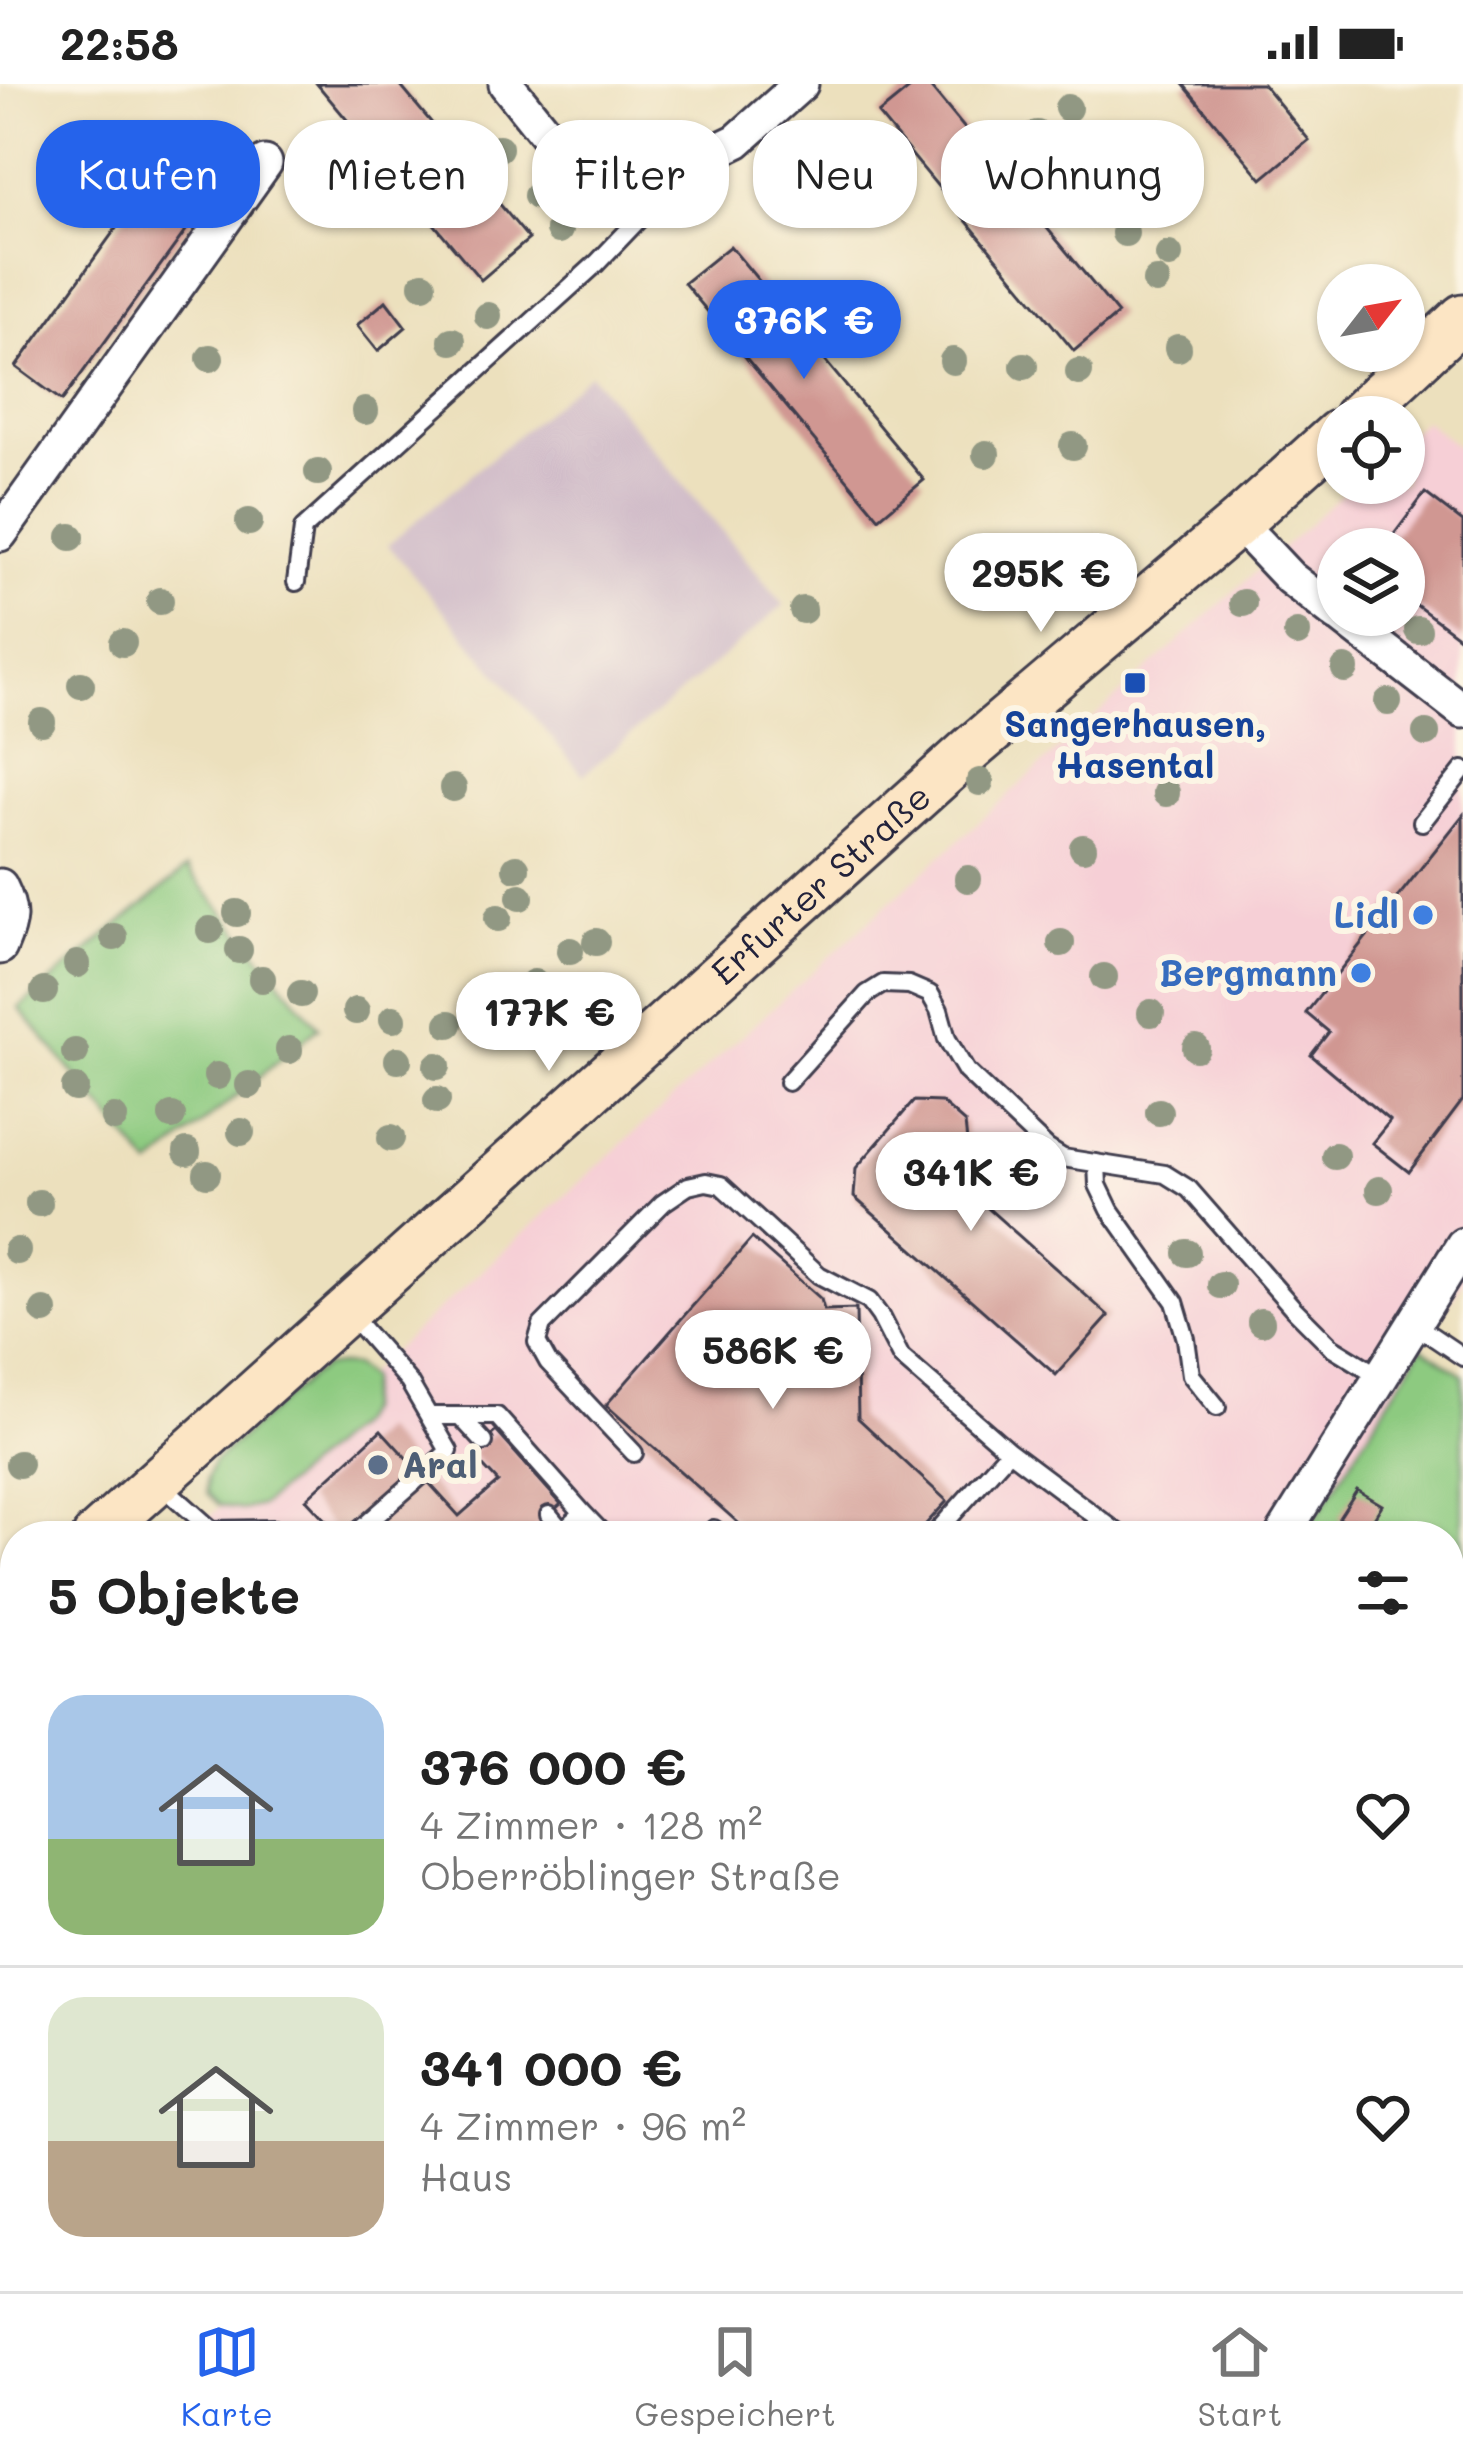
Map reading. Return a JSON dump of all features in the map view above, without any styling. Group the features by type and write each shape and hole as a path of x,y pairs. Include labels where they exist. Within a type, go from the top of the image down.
{"main road":[{"path":"1378,396 1463,317"},
{"name":"Erfurter Straße","path":"113,1521 972,748 1317,452"}],"street":[{"path":"506,84 535,120"},
{"path":"729,145 801,84"},
{"path":"0,534 265,163"},
{"path":"1238,523 1290,578 1317,599"},
{"path":"1365,636 1463,711"},
{"path":"0,886 10,923 0,947"},
{"path":"1291,1521 1463,1245"}],"lane":[{"path":"296,582 304,529 631,228"},
{"path":"1422,822 1463,770"},
{"path":"788,1082 867,994 883,984 909,985 930,994 947,1039 966,1071 1046,1148 1063,1158 1165,1174 1189,1189 1332,1347 1382,1377"},
{"path":"1097,1163 1098,1185 1111,1210 1175,1302 1191,1376 1217,1407"},
{"path":"634,1453 548,1362 537,1342 542,1325 663,1203 688,1186 706,1182 721,1185 819,1275 869,1301 902,1357 1009,1451 1102,1521"},
{"path":"348,1310 409,1382 449,1451 370,1521"},
{"path":"1414,1324 1463,1357"},
{"path":"429,1416 497,1416 591,1521"},
{"path":"460,1416 484,1442"},
{"path":"946,1521 1009,1451"},
{"path":"158,1481 201,1521"},
{"path":"575,1521 583,1513"},
{"path":"549,1515 553,1521"}],"shaded area":[{"path":"590,374 784,605 583,775 388,545"},
{"path":"1425,421 1463,451 1463,1281 1313,1521 205,1521 1331,504 1425,504"}],"green space":[{"path":"187,868 319,1027 151,1167 19,1008"},
{"path":"1422,1347 1463,1375 1463,1521 1313,1521"},
{"path":"354,1366 369,1379 365,1409 356,1424 262,1505 241,1510 219,1505 207,1493 214,1461 309,1378 324,1367"}],"building":[{"path":"317,84 399,84 429,120 347,120"},
{"path":"915,84 928,84 958,120 941,120 941,190 917,161 917,120 883,120 878,114"},
{"path":"1183,84 1263,84 1309,140 1262,179"},
{"path":"508,214 529,239 481,280 437,228 508,228"},
{"path":"116,228 188,228 62,401 16,367"},
{"path":"972,228 1047,228 1118,314 1074,351"},
{"path":"730,246 924,480 879,518 684,283"},
{"path":"386,301 406,327 378,351 357,325"},
{"path":"1425,493 1463,522 1463,640 1425,612 1425,528 1399,528 1417,504 1425,504"},
{"name":"Lidl","path":"1463,815 1463,1100 1409,1172 1372,1143 1390,1121 1311,1055 1329,1032 1306,1013"},
{"path":"914,1101 941,1102 965,1123 967,1142 962,1148 998,1180 980,1201 1109,1316 1056,1375 854,1197 856,1168"},
{"path":"752,1238 821,1299 824,1310 856,1309 858,1418 947,1501 929,1521 736,1521 606,1405"},
{"name":"Aral","path":"381,1430 459,1516 498,1482 471,1453 496,1431 561,1504 542,1521 326,1521 306,1499"},
{"path":"1357,1490 1382,1505 1372,1521 1339,1518"}],"place":[{"name":"Sangerhausen, Hasental","path":"1135,683"},
{"name":"Lidl","path":"1423,915"},
{"name":"Bergmann","path":"1361,973"},
{"name":"Aral","path":"378,1465"}]}
